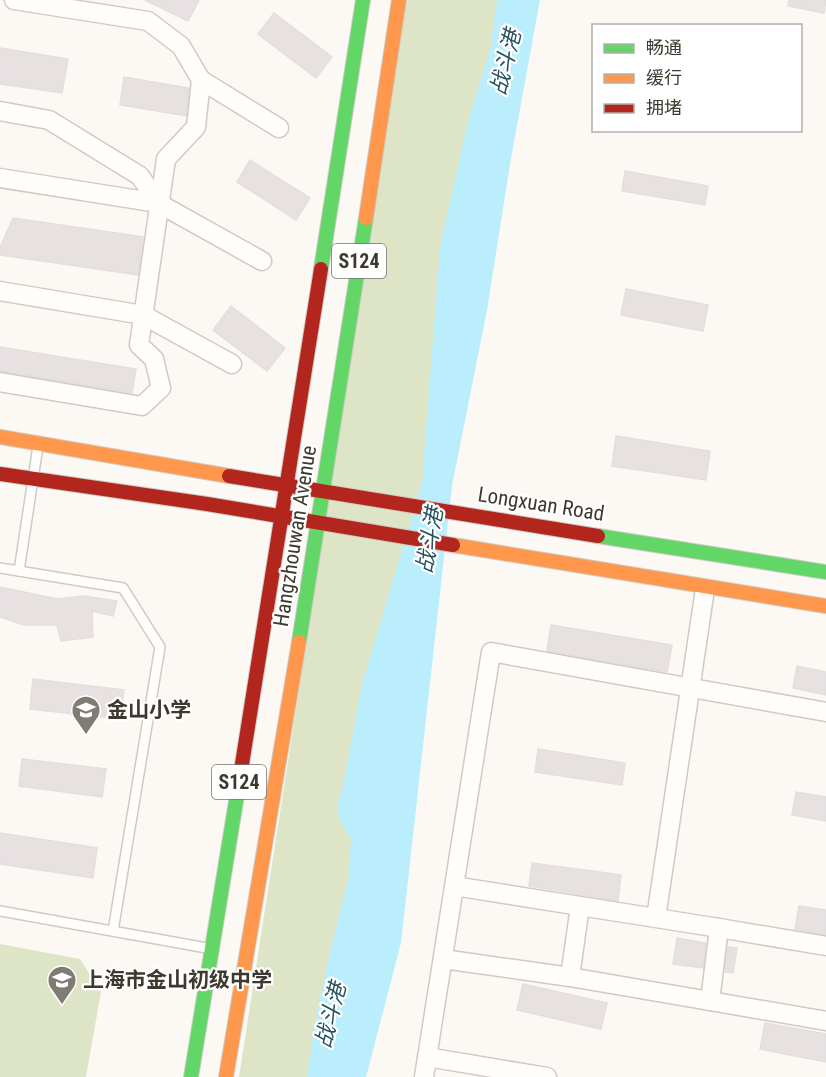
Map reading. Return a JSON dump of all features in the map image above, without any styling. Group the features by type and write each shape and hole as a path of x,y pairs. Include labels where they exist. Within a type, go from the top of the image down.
{"main road":[{"name":"Hangzhouwan Avenue","path":"191,1077 363,0"},
{"name":"Hangzhouwan Avenue","path":"226,1077 324,491 399,0"},
{"name":"Longxuan Road","path":"0,438 826,572"},
{"path":"0,474 282,516 705,589 826,606"}],"street":[{"path":"14,0 148,21 181,46 201,80 279,128"},
{"path":"0,382 142,406 161,388 154,359 139,345 166,159 196,127 201,80"},
{"path":"0,111 49,120 140,176 158,203"},
{"path":"0,178 158,203 262,261"},
{"path":"0,291 143,315 232,364"},
{"path":"656,918 692,689 705,589"},
{"path":"424,1077 491,652 826,712"},
{"path":"454,886 826,946"},
{"path":"570,977 580,906"},
{"path":"710,1001 719,928"},
{"path":"443,959 570,977 826,1021"},
{"path":"427,1057 547,1077"}],"lane":[{"path":"19,571 38,444"},
{"path":"0,568 123,588 160,647 113,931"},
{"path":"0,911 212,949"}],"green space":[{"path":"406,0 502,0 427,485 313,1077 239,1077"},
{"name":"上海市金山初级中学","path":"0,944 80,959 101,992 86,1077 0,1077"}],"water":[{"name":"战斗港","path":"497,0 540,0 510,164 487,310 452,486 401,943 366,1077 307,1077 327,965 349,875 351,839 339,818 337,805 343,787 361,688 422,483 440,247 468,121 490,50"}],"building":[{"path":"145,0 199,0 188,21"},
{"path":"789,0 826,0 824,13 788,6"},
{"path":"274,13 332,57 316,78 258,34"},
{"path":"0,48 68,59 62,93 0,84"},
{"path":"124,77 189,88 186,116 120,105"},
{"path":"250,160 310,198 296,220 237,182"},
{"path":"625,171 708,186 705,205 622,191"},
{"path":"13,218 143,237 138,275 0,255 0,248"},
{"path":"626,289 708,305 703,331 621,315"},
{"path":"231,306 285,348 267,371 213,330"},
{"path":"0,347 136,369 132,393 0,371"},
{"path":"616,436 710,451 706,480 612,466"},
{"path":"0,587 57,599 85,596 117,601 113,616 92,611 93,637 61,641 57,625 24,625 0,617"},
{"path":"551,625 672,645 667,672 547,651"},
{"path":"797,666 826,672 826,695 793,688"},
{"path":"33,679 124,690 120,719 30,709"},
{"path":"538,749 625,763 622,785 535,772"},
{"path":"22,759 106,769 102,797 19,786"},
{"path":"796,792 826,797 826,821 792,815"},
{"path":"0,833 97,848 93,878 0,864"},
{"path":"532,863 621,875 618,901 529,886"},
{"path":"799,906 826,910 826,935 795,929"},
{"path":"677,938 706,943 703,968 673,964"},
{"path":"728,947 737,948 733,973 725,972"},
{"path":"523,984 607,1003 601,1029 517,1010"},
{"path":"765,1023 826,1034 826,1062 760,1049"}],"traffic: fast":[{"path":"321,269 363,0"},
{"path":"299,642 366,218"},
{"path":"598,536 826,572"},
{"path":"191,1077 239,783"}],"traffic: slow":[{"path":"366,218 399,0"},
{"path":"0,437 229,476"},
{"path":"453,545 826,606"},
{"path":"226,1077 299,642"}],"traffic: jam":[{"path":"239,783 321,269"},
{"path":"0,474 207,504 453,545"},
{"path":"229,476 598,536"}],"place":[{"name":"金山小学","path":"86,736"},
{"name":"上海市金山初级中学","path":"62,1006"}]}
